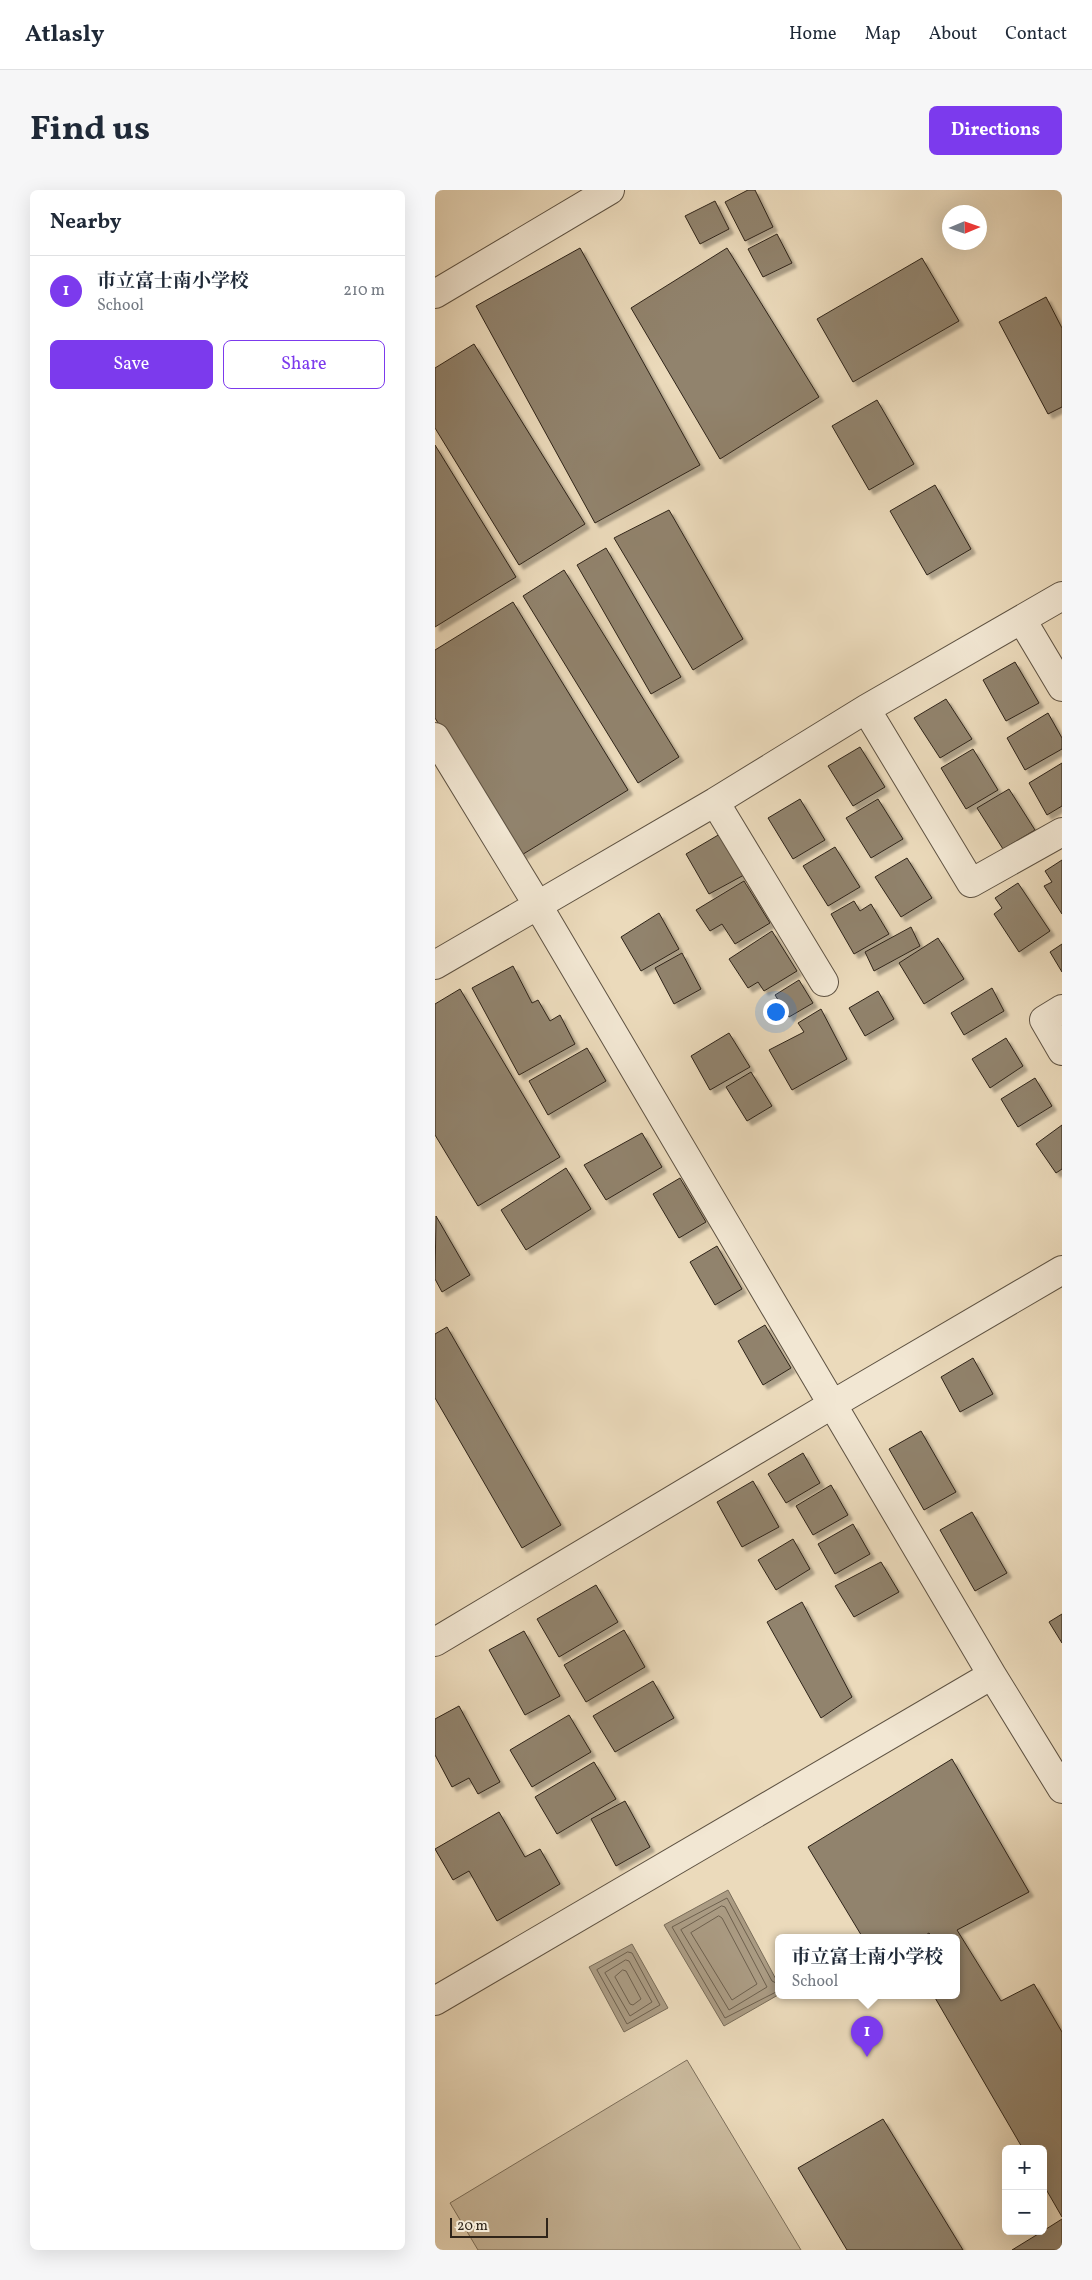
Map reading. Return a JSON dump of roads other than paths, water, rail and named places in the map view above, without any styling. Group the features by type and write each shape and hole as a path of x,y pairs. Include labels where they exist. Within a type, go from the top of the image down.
{"street":[{"path":"435,294 610,190"},
{"path":"435,965 715,802 866,709 1062,596"},
{"path":"1022,620 1062,687"},
{"path":"866,709 971,883 1062,832"},
{"path":"435,737 537,904 992,1675 1062,1789"},
{"path":"715,802 825,982"},
{"path":"1062,1009 1044,1020 1062,1051"},
{"path":"435,1642 833,1404 1062,1270"},
{"path":"435,2001 992,1675"}],"water":[{"path":"728,1890 775,1977 775,1997 724,2026 664,1925"},
{"path":"632,1944 668,2008 624,2032 589,1967"}],"place":[{"name":"市立富士南小学校","path":"867,2057"}]}
